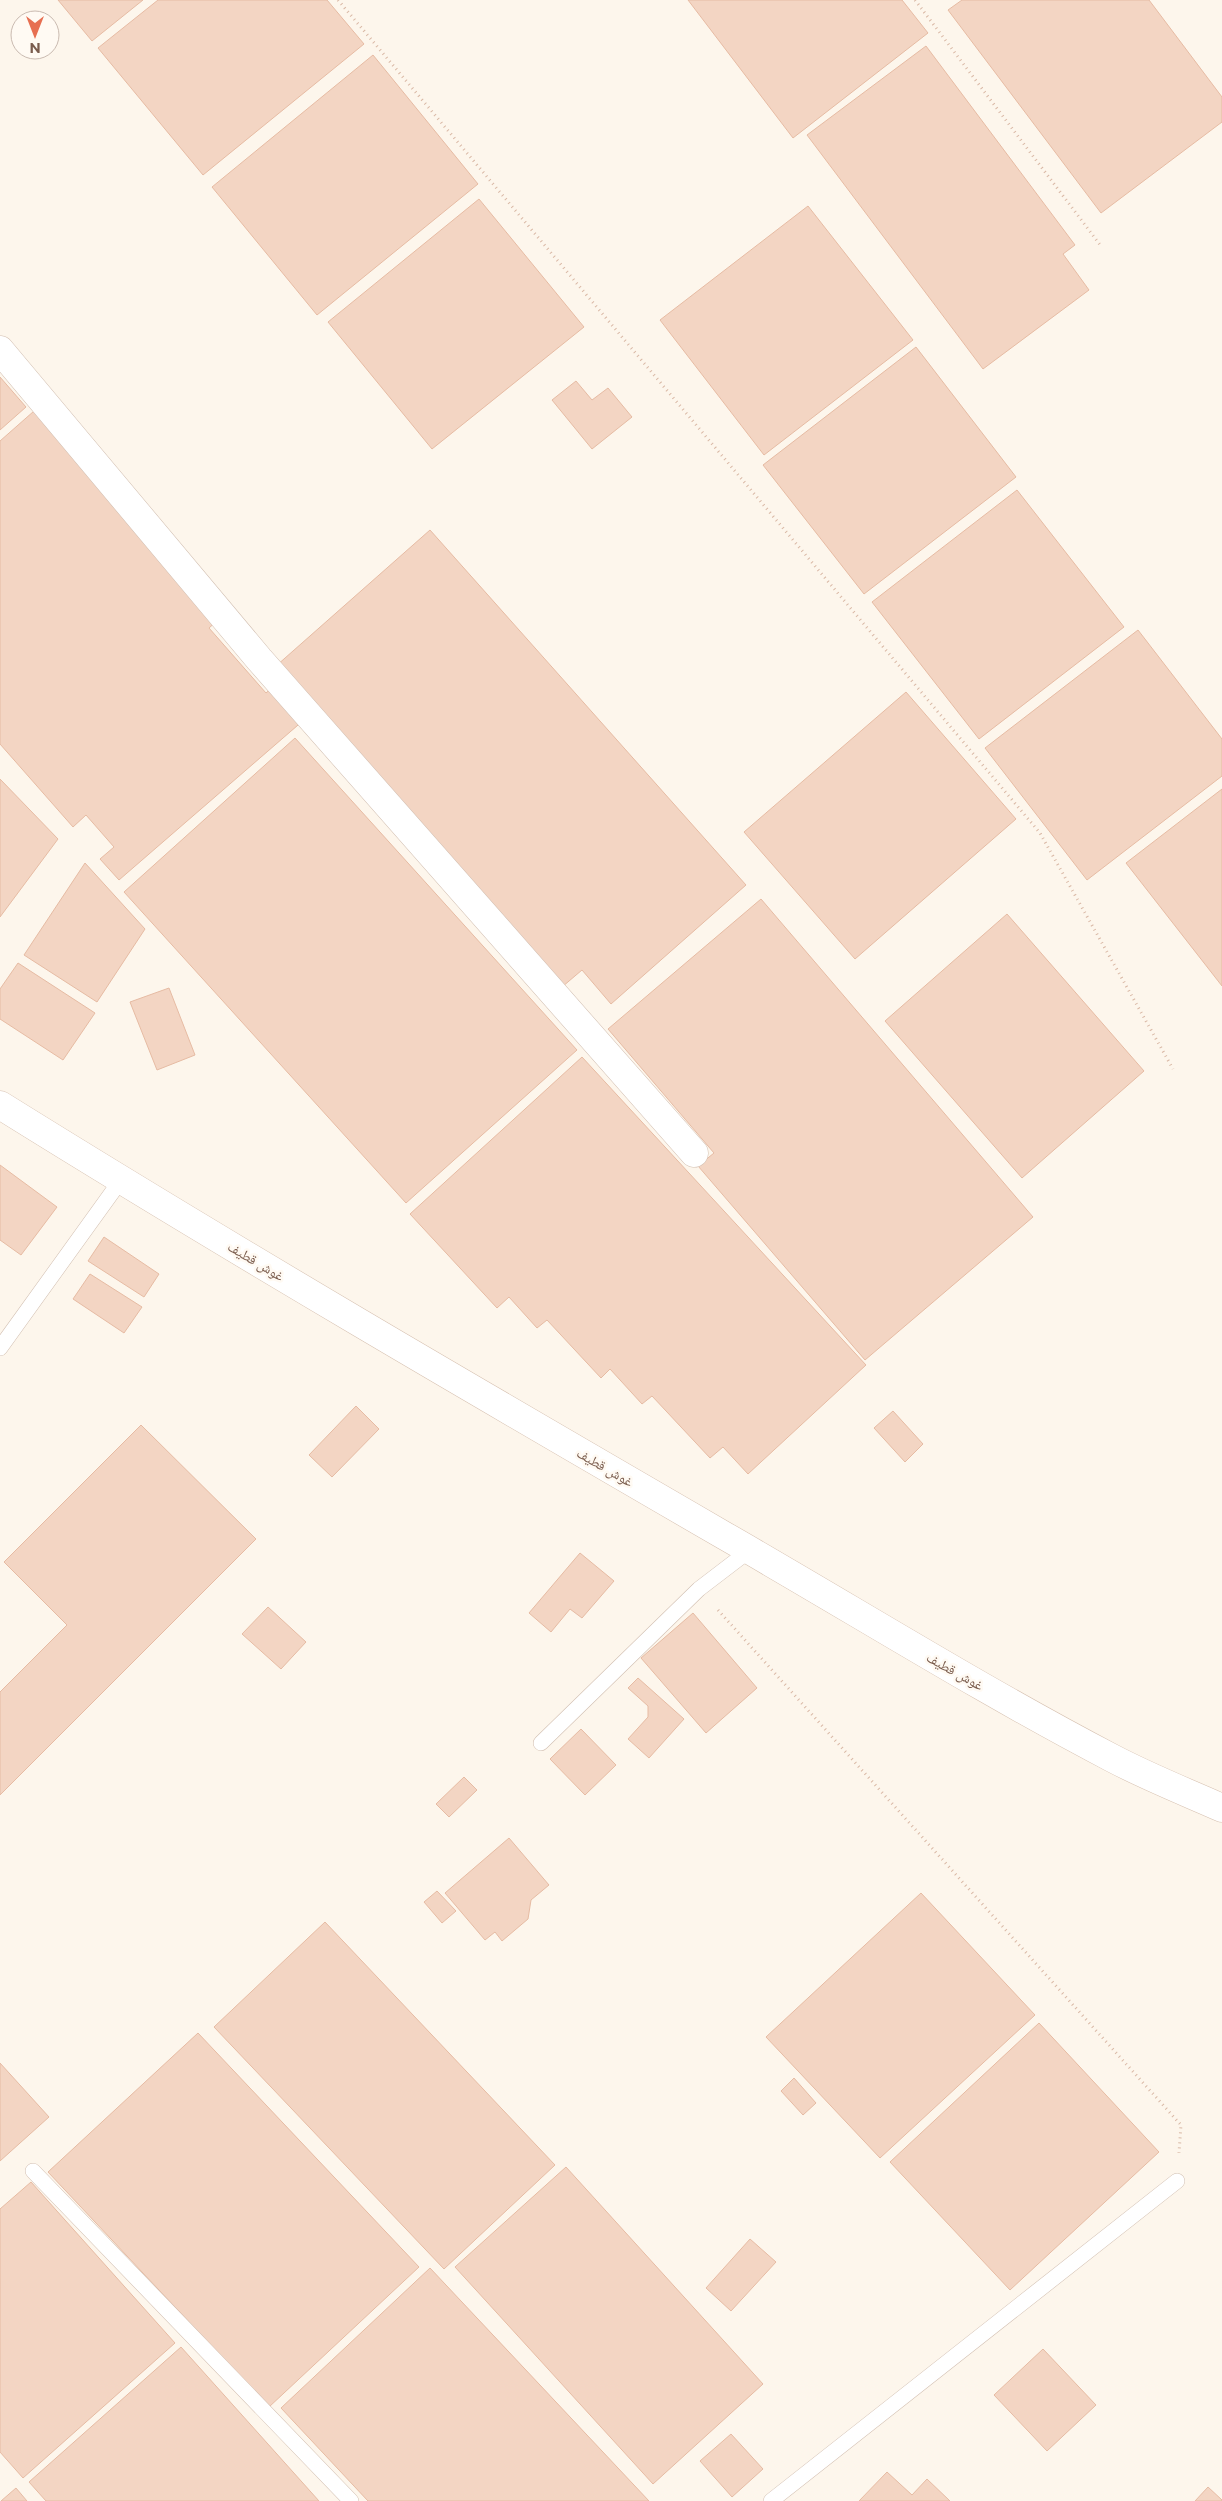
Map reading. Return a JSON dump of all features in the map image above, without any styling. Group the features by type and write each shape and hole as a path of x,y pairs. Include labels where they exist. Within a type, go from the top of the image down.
{"main road":[{"path":"0,350 259,659 694,1153"},
{"name":"غوش قطيف","path":"0,1105 121,1180 430,1365 750,1550 926,1655 1115,1760 1222,1808"}],"lane":[{"path":"0,1348 121,1180"},
{"path":"541,1742 699,1589 750,1550"},
{"path":"33,2171 351,2501"},
{"path":"771,2501 1176,2181"}],"path":[{"path":"338,0 1040,833 1173,1069"},
{"path":"915,0 1101,246"},
{"path":"699,1589 1181,2125 1176,2181"}],"building":[{"path":"58,0 143,0 92,41"},
{"path":"158,0 327,0 364,44 203,175 98,48"},
{"path":"688,0 902,0 928,33 793,138"},
{"path":"962,0 1149,0 1222,97 1222,122 1101,213 948,10"},
{"path":"926,46 1075,245 1063,254 1089,290 983,369 807,135"},
{"path":"373,55 478,184 317,315 212,187"},
{"path":"479,199 584,327 432,449 328,322"},
{"path":"808,206 913,340 764,455 660,320"},
{"path":"916,347 1016,477 864,594 763,465"},
{"path":"0,377 26,407 0,430"},
{"path":"576,381 592,400 608,388 632,417 592,449 552,400"},
{"path":"34,411 218,620 209,628 266,693 275,685 305,719 119,880 100,859 114,847 86,815 73,827 0,744 0,441"},
{"path":"1017,490 1124,627 979,739 872,602"},
{"path":"430,530 746,885 611,1004 582,970 562,987 276,666"},
{"path":"1138,630 1222,739 1222,776 1087,880 985,748"},
{"path":"906,692 1016,819 855,959 744,832"},
{"path":"295,738 577,1050 406,1203 124,892"},
{"path":"0,779 58,839 0,917"},
{"path":"1222,789 1222,986 1126,863"},
{"path":"85,863 145,929 97,1002 24,955"},
{"path":"761,899 1033,1217 865,1360 698,1166 714,1153 608,1029"},
{"path":"1007,914 1144,1071 1022,1178 885,1021"},
{"path":"18,963 95,1013 63,1060 0,1019 0,989"},
{"path":"169,988 195,1055 157,1070 130,1002"},
{"path":"582,1057 866,1365 748,1474 723,1447 710,1458 652,1396 642,1404 610,1369 601,1378 547,1320 537,1328 509,1297 497,1308 410,1214"},
{"path":"0,1165 57,1207 21,1255 0,1240"},
{"path":"104,1237 159,1274 144,1297 88,1261"},
{"path":"90,1274 142,1307 124,1333 73,1299"},
{"path":"356,1406 379,1429 332,1477 309,1455"},
{"path":"893,1411 923,1444 905,1462 874,1428"},
{"path":"141,1425 256,1539 0,1795 0,1692 67,1625 4,1562"},
{"path":"580,1553 614,1581 582,1618 570,1609 551,1632 529,1613"},
{"path":"268,1607 306,1642 281,1669 242,1634"},
{"path":"693,1613 757,1688 706,1733 641,1658"},
{"path":"638,1678 684,1719 649,1758 628,1739 648,1717 648,1706 628,1688"},
{"path":"581,1729 616,1765 585,1795 550,1759"},
{"path":"464,1777 477,1790 449,1817 436,1804"},
{"path":"509,1838 549,1885 531,1900 528,1919 502,1941 495,1932 485,1940 445,1893"},
{"path":"437,1891 456,1911 442,1923 424,1902"},
{"path":"921,1893 1035,2015 880,2158 766,2037"},
{"path":"325,1922 555,2165 444,2269 214,2027"},
{"path":"1039,2023 1159,2152 1010,2290 890,2162"},
{"path":"198,2033 419,2267 269,2407 48,2172"},
{"path":"0,2063 49,2117 0,2161"},
{"path":"794,2078 816,2103 803,2115 781,2091"},
{"path":"566,2167 763,2384 653,2484 455,2267"},
{"path":"31,2182 175,2343 23,2478 0,2452 0,2209"},
{"path":"750,2239 776,2262 731,2311 706,2288"},
{"path":"430,2268 649,2501 368,2501 281,2408"},
{"path":"181,2347 319,2501 46,2501 29,2482"},
{"path":"1043,2349 1096,2405 1047,2451 994,2395"},
{"path":"731,2434 763,2469 732,2497 700,2461"},
{"path":"887,2472 912,2495 927,2479 950,2501 859,2501"},
{"path":"1208,2487 1222,2500 1222,2501 1195,2501"},
{"path":"16,2488 27,2501 1,2501"}]}
